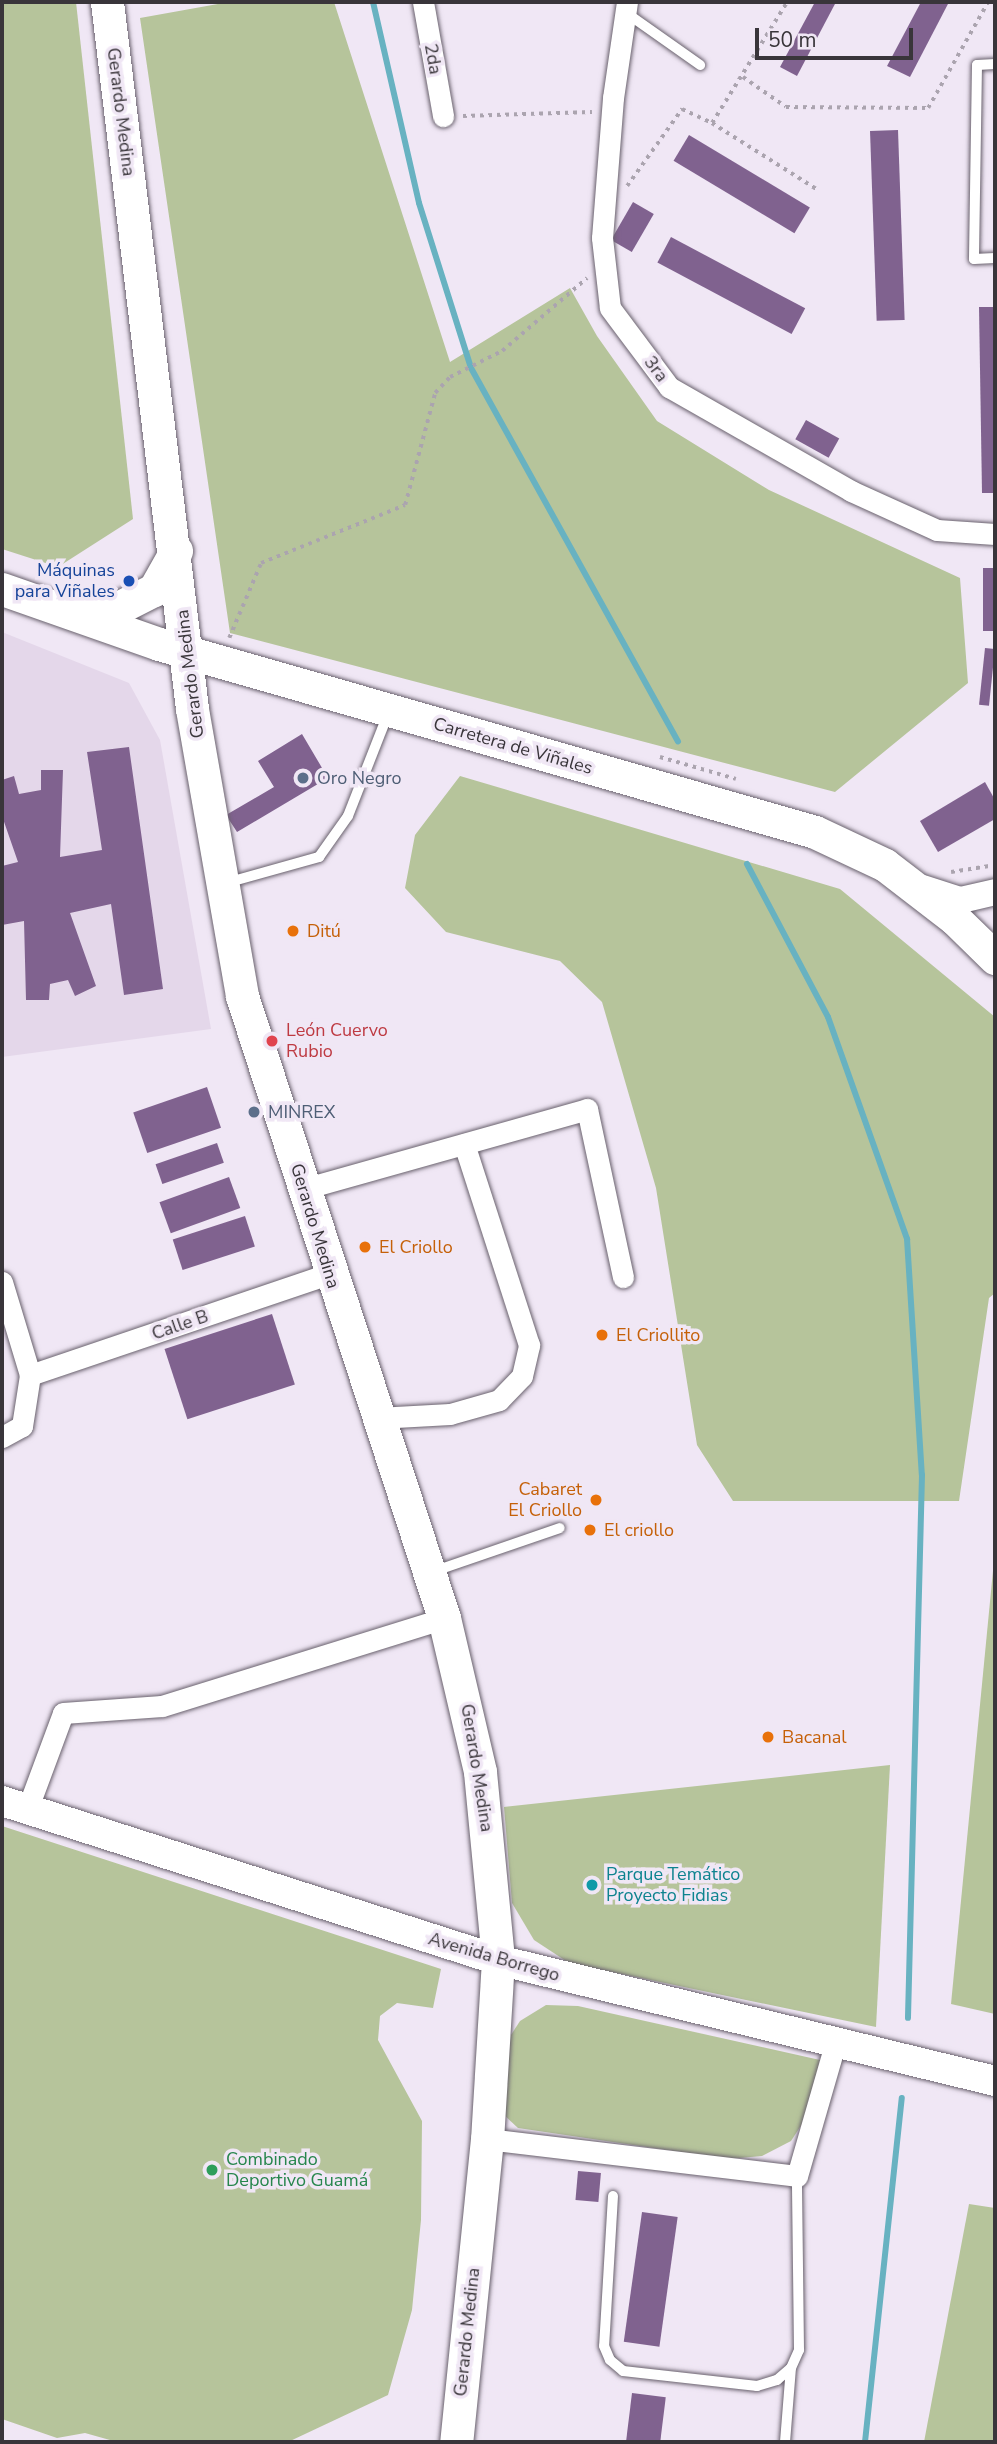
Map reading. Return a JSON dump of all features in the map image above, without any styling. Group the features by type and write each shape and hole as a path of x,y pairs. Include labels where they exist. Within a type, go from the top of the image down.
{"main road":[{"name":"Gerardo Medina","path":"107,2 187,650 220,884 242,996 329,1274 444,1618 480,1772 498,1960 487,2139 456,2442"},
{"path":"65,611 120,607 154,590 176,551"},
{"name":"Carretera de Viñales","path":"2,589 187,650 389,711 814,832 885,865 994,953"},
{"name":"Avenida Borrego","path":"15,1806 498,1960 995,2081"}],"street":[{"name":"2da","path":"424,2 443,116"},
{"name":"3ra","path":"626,7 612,112 603,220 610,308 669,387 851,491 937,530 995,534"},
{"path":"909,884 961,900 995,892"},
{"path":"303,1189 587,1109 623,1277"},
{"path":"377,1418 450,1414 499,1400 522,1376 528,1345 464,1144"},
{"name":"Calle B","path":"30,1375 329,1274"},
{"path":"2,1282 30,1375 22,1426 2,1437"},
{"path":"15,1806 63,1713 162,1706 444,1618"},
{"path":"487,2139 797,2175 835,2044"}],"lane":[{"path":"626,7 700,65"},
{"path":"995,64 977,65 974,259 995,258"},
{"path":"220,884 319,858 348,816 389,711"},
{"path":"429,1573 560,1528"},
{"path":"785,2442 792,2368 799,2350 797,2175"},
{"path":"613,2196 604,2346 610,2360 623,2371 757,2386 777,2380 792,2368"}],"path":[{"path":"712,123 743,77 787,2"},
{"path":"743,77 786,107 928,108 988,2"},
{"path":"603,220 682,109 712,123 818,190"},
{"path":"443,116 612,112"},
{"path":"224,660 261,563 405,505 435,393 450,377 502,351 605,263"}],"shaded area":[{"path":"2,632 129,683 160,740 211,1029 2,1057"}],"green space":[{"path":"2,2 76,2 133,519 58,567 2,549"},
{"path":"229,2 334,2 450,362 570,288 597,336 657,421 769,490 960,578 968,683 835,792 230,633 140,18"},
{"path":"460,776 840,889 995,1017 995,1293 989,1298 959,1501 733,1501 697,1445 656,1188 602,1002 560,961 446,932 405,888 415,835"},
{"path":"995,1550 995,2014 951,2004"},
{"path":"890,1765 876,2027 569,1963 534,1940 512,1903 504,1807"},
{"name":"Combinado Deportivo Guamá","path":"2,1826 441,1969 433,2008 397,2003 380,2016 378,2040 422,2121 421,2220 412,2310 388,2395 288,2442 117,2442 85,2433 57,2438 2,2419"},
{"path":"546,2005 578,2006 820,2060 804,2121 791,2141 762,2156 728,2159 518,2128 502,2113 509,2038 520,2021"},
{"path":"969,2204 995,2208 995,2442 924,2442"}],"building":[{"path":"815,2 836,2 797,76 780,67"},
{"path":"921,2 949,2 910,77 887,66"},
{"path":"898,130 905,320 877,321 870,131"},
{"path":"689,135 810,208 794,233 674,161"},
{"path":"633,202 654,214 632,252 611,240"},
{"path":"671,237 805,308 792,334 657,263"},
{"path":"979,307 995,307 995,493 982,493"},
{"path":"806,420 839,438 829,458 795,439"},
{"path":"983,568 995,568 995,631 983,631"},
{"path":"985,648 995,649 989,706 979,705"},
{"path":"302,734 328,778 237,832 226,815 274,787 258,761"},
{"path":"129,747 163,989 124,995 111,904 70,913 96,986 75,996 68,980 50,984 49,1000 26,1000 24,921 2,925 2,866 18,862 2,816 2,780 14,776 19,794 41,790 41,770 63,770 60,857 102,850 87,752"},
{"path":"985,782 995,800 995,819 938,852 920,821"},
{"path":"207,1087 221,1128 147,1153 133,1112"},
{"path":"217,1143 224,1163 162,1184 156,1164"},
{"path":"229,1177 240,1208 171,1233 159,1202"},
{"path":"245,1216 255,1246 183,1270 173,1239"},
{"path":"272,1314 295,1384 187,1419 165,1349"},
{"path":"578,2171 601,2173 598,2202 575,2200"},
{"path":"642,2212 678,2217 659,2347 624,2342"},
{"path":"632,2393 666,2397 660,2442 626,2442"}],"waterway":[{"path":"373,2 419,203 471,368 678,742"},
{"path":"747,864 828,1017 907,1239 922,1475 908,2018"},
{"path":"865,2442 902,2098"}],"place":[{"name":"Máquinas para Viñales","path":"129,581"},
{"name":"Oro Negro","path":"303,778"},
{"name":"Ditú","path":"293,931"},
{"name":"León Cuervo Rubio","path":"272,1041"},
{"name":"MINREX","path":"254,1112"},
{"name":"El Criollo","path":"365,1247"},
{"name":"El Criollito","path":"602,1335"},
{"name":"Cabaret El Criollo","path":"596,1500"},
{"name":"El criollo","path":"590,1530"},
{"name":"Bacanal","path":"768,1737"},
{"name":"Parque Temático Proyecto Fidias","path":"592,1885"},
{"name":"Combinado Deportivo Guamá","path":"212,2170"}]}
